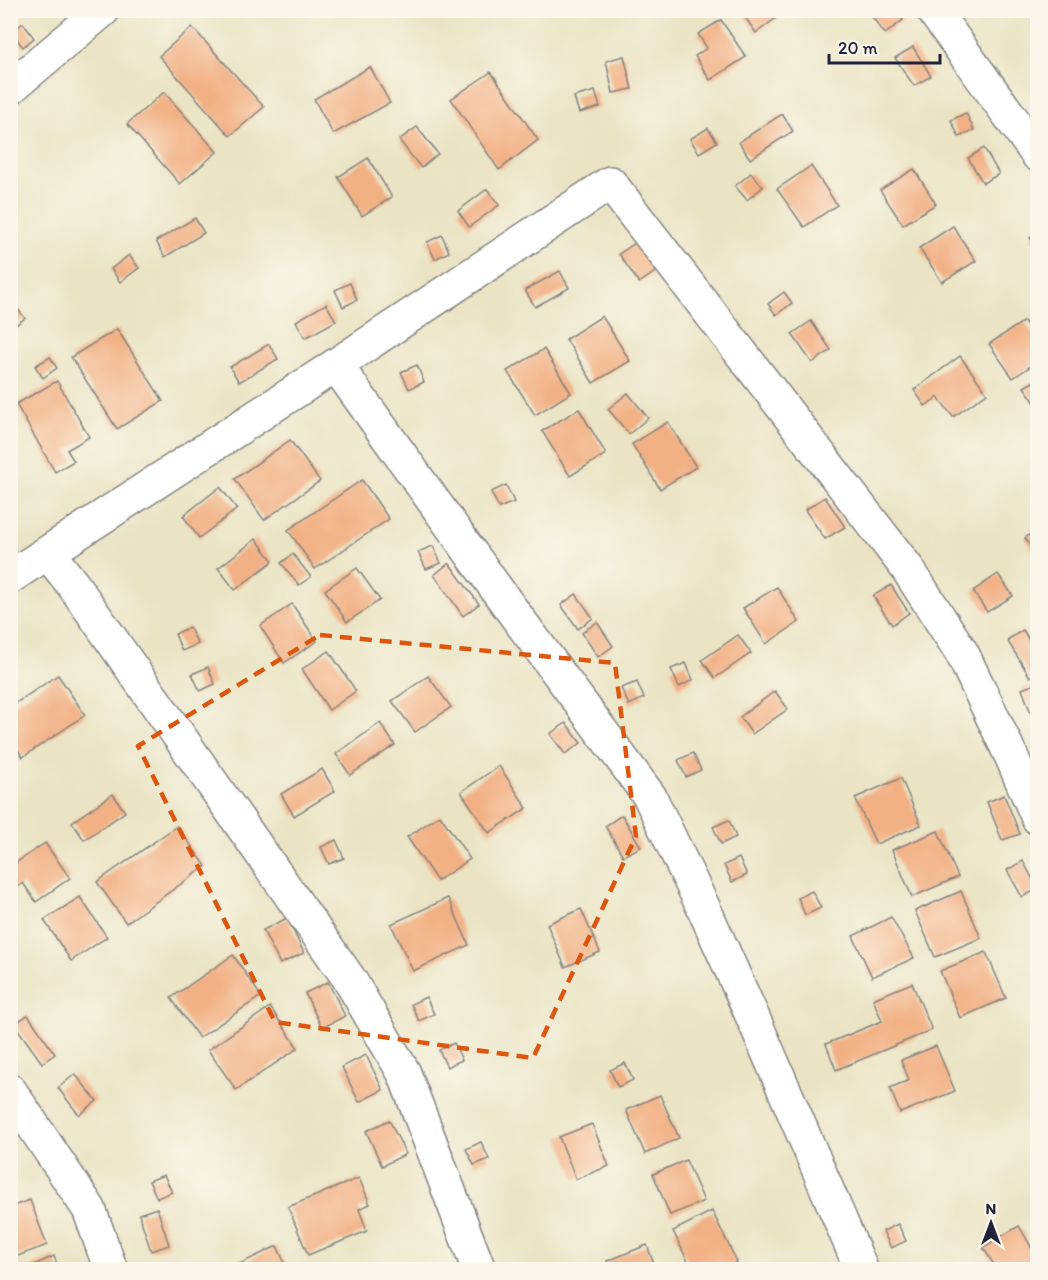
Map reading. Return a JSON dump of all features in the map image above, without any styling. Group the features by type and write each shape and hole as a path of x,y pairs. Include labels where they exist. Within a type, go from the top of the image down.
{"street":[{"path":"10,88 103,10"},
{"path":"933,10 1038,155"},
{"path":"10,577 610,183 907,568 962,653 1038,818"},
{"path":"336,365 503,598 650,796 749,1008 858,1268"},
{"path":"48,553 74,586 350,980 404,1072 479,1269"},
{"path":"10,1091 89,1209 111,1269"}],"highlighted area":[{"path":"320,635 615,663 636,836 533,1058 275,1022 138,746"}],"building":[{"path":"740,10 787,10 756,33"},
{"path":"867,10 895,10 903,20 885,34"},
{"path":"721,20 746,57 710,80 695,56 707,48 698,34"},
{"path":"23,23 34,38 23,47 11,32"},
{"path":"192,27 264,107 230,136 159,56"},
{"path":"913,47 931,76 914,86 895,58"},
{"path":"624,56 632,89 613,93 606,61"},
{"path":"370,67 390,103 333,134 314,99"},
{"path":"491,72 538,140 499,170 451,99"},
{"path":"595,91 600,107 579,113 574,97"},
{"path":"164,92 217,152 180,184 127,124"},
{"path":"966,113 974,130 959,137 951,120"},
{"path":"782,114 793,131 750,159 739,142"},
{"path":"417,127 438,154 421,168 399,140"},
{"path":"708,128 717,142 699,153 690,139"},
{"path":"984,148 999,174 983,183 968,158"},
{"path":"368,158 392,197 362,216 338,177"},
{"path":"811,166 837,205 804,227 777,189"},
{"path":"914,169 936,204 903,225 880,190"},
{"path":"751,173 763,187 747,200 735,186"},
{"path":"487,189 499,205 469,227 458,211"},
{"path":"195,218 204,233 165,257 156,241"},
{"path":"953,226 976,261 942,282 919,248"},
{"path":"1038,232 1038,248 1030,238"},
{"path":"442,235 449,252 435,259 427,242"},
{"path":"638,241 658,270 639,283 619,254"},
{"path":"129,255 139,268 120,282 111,269"},
{"path":"560,271 569,288 535,307 525,290"},
{"path":"350,283 357,300 343,307 335,290"},
{"path":"784,292 792,303 776,315 768,304"},
{"path":"10,299 25,318 10,329"},
{"path":"326,304 336,321 305,338 296,321"},
{"path":"602,316 630,361 593,383 566,339"},
{"path":"811,321 831,350 812,363 792,334"},
{"path":"1024,321 1038,341 1038,361 1013,378 989,344"},
{"path":"117,329 163,401 117,429 71,357"},
{"path":"269,344 278,359 239,382 230,367"},
{"path":"544,349 571,393 535,415 507,371"},
{"path":"960,356 987,393 953,417 938,397 925,406 914,390"},
{"path":"50,357 57,368 43,378 35,366"},
{"path":"417,365 424,382 409,389 401,372"},
{"path":"1038,379 1038,407 1024,387"},
{"path":"57,381 89,437 67,450 74,461 55,472 16,404"},
{"path":"628,393 648,418 629,434 608,409"},
{"path":"579,409 606,454 570,476 542,431"},
{"path":"668,422 696,467 660,489 632,444"},
{"path":"290,440 320,481 264,520 235,479"},
{"path":"362,480 389,519 315,569 288,530"},
{"path":"506,485 514,502 499,508 491,492"},
{"path":"220,487 237,509 199,538 183,516"},
{"path":"825,497 845,527 825,539 805,510"},
{"path":"1038,529 1038,557 1025,538"},
{"path":"256,539 273,561 235,590 218,568"},
{"path":"433,546 441,563 426,569 418,552"},
{"path":"293,554 311,577 299,585 281,563"},
{"path":"449,563 479,604 463,616 434,575"},
{"path":"357,568 380,600 347,622 325,590"},
{"path":"998,574 1013,596 987,612 973,591"},
{"path":"891,585 909,613 892,625 873,596"},
{"path":"777,587 799,622 766,644 743,608"},
{"path":"576,594 593,618 578,629 561,605"},
{"path":"292,604 317,641 284,663 260,626"},
{"path":"597,622 613,646 598,657 582,633"},
{"path":"189,627 198,644 182,651 175,634"},
{"path":"1023,630 1038,655 1038,672 1030,677 1007,640"},
{"path":"738,635 751,653 715,678 702,660"},
{"path":"329,651 356,691 329,710 302,669"},
{"path":"686,663 693,680 679,687 671,669"},
{"path":"208,667 215,684 200,691 192,674"},
{"path":"58,675 85,715 23,757 10,739 10,707"},
{"path":"428,676 451,707 415,732 392,701"},
{"path":"637,682 644,698 629,705 621,688"},
{"path":"1038,683 1038,714 1032,716 1022,689"},
{"path":"775,691 788,709 752,734 740,717"},
{"path":"380,723 395,745 350,775 336,754"},
{"path":"566,723 581,743 565,754 550,734"},
{"path":"693,753 701,770 686,777 678,760"},
{"path":"499,766 527,808 489,833 461,792"},
{"path":"322,769 335,791 294,816 281,794"},
{"path":"901,778 921,825 876,844 855,798"},
{"path":"113,794 125,812 84,840 72,822"},
{"path":"1004,795 1020,834 1002,840 987,802"},
{"path":"440,815 470,859 437,881 407,837"},
{"path":"622,815 641,847 623,856 605,826"},
{"path":"729,820 736,837 721,844 713,827"},
{"path":"177,826 206,866 126,923 97,882"},
{"path":"938,831 958,877 912,897 892,850"},
{"path":"336,840 344,858 329,864 321,847"},
{"path":"45,843 70,878 36,902 23,883 10,892 10,867"},
{"path":"739,858 747,875 732,882 724,865"},
{"path":"1023,861 1038,889 1022,897 1007,870"},
{"path":"812,891 821,908 805,915 798,898"},
{"path":"961,891 981,938 935,957 915,911"},
{"path":"80,897 107,937 71,961 44,920"},
{"path":"448,898 469,945 413,971 391,924"},
{"path":"581,909 600,952 565,967 547,924"},
{"path":"891,917 914,958 872,977 853,936"},
{"path":"287,918 304,953 280,964 263,930"},
{"path":"986,952 1006,998 960,1018 940,971"},
{"path":"233,955 261,996 199,1038 171,998"},
{"path":"328,982 345,1016 322,1028 305,993"},
{"path":"912,983 932,1030 836,1070 826,1044 882,1021 873,999"},
{"path":"426,997 434,1014 419,1021 411,1004"},
{"path":"270,1007 298,1048 236,1090 208,1050"},
{"path":"28,1015 55,1054 42,1063 14,1024"},
{"path":"454,1043 462,1060 447,1067 439,1050"},
{"path":"936,1046 955,1091 900,1113 890,1088 909,1080 901,1060"},
{"path":"366,1055 383,1090 359,1102 342,1067"},
{"path":"625,1063 633,1080 618,1087 610,1070"},
{"path":"75,1074 97,1101 79,1115 58,1088"},
{"path":"660,1095 679,1138 645,1154 626,1110"},
{"path":"389,1120 406,1154 382,1166 366,1131"},
{"path":"592,1124 609,1166 576,1179 559,1137"},
{"path":"481,1142 489,1159 474,1165 466,1149"},
{"path":"686,1160 704,1201 670,1215 653,1174"},
{"path":"164,1175 172,1192 157,1198 149,1181"},
{"path":"359,1178 370,1204 359,1209 367,1231 308,1255 288,1207"},
{"path":"30,1200 47,1245 10,1259 10,1207"},
{"path":"157,1208 169,1245 151,1251 139,1214"},
{"path":"712,1211 737,1262 723,1270 692,1270 673,1231"},
{"path":"898,1224 906,1241 891,1248 883,1231"},
{"path":"1019,1226 1038,1259 1038,1270 997,1270 983,1247"},
{"path":"647,1245 656,1270 610,1270 607,1261"},
{"path":"277,1246 287,1268 227,1270"},
{"path":"54,1256 59,1270 23,1270"}]}
